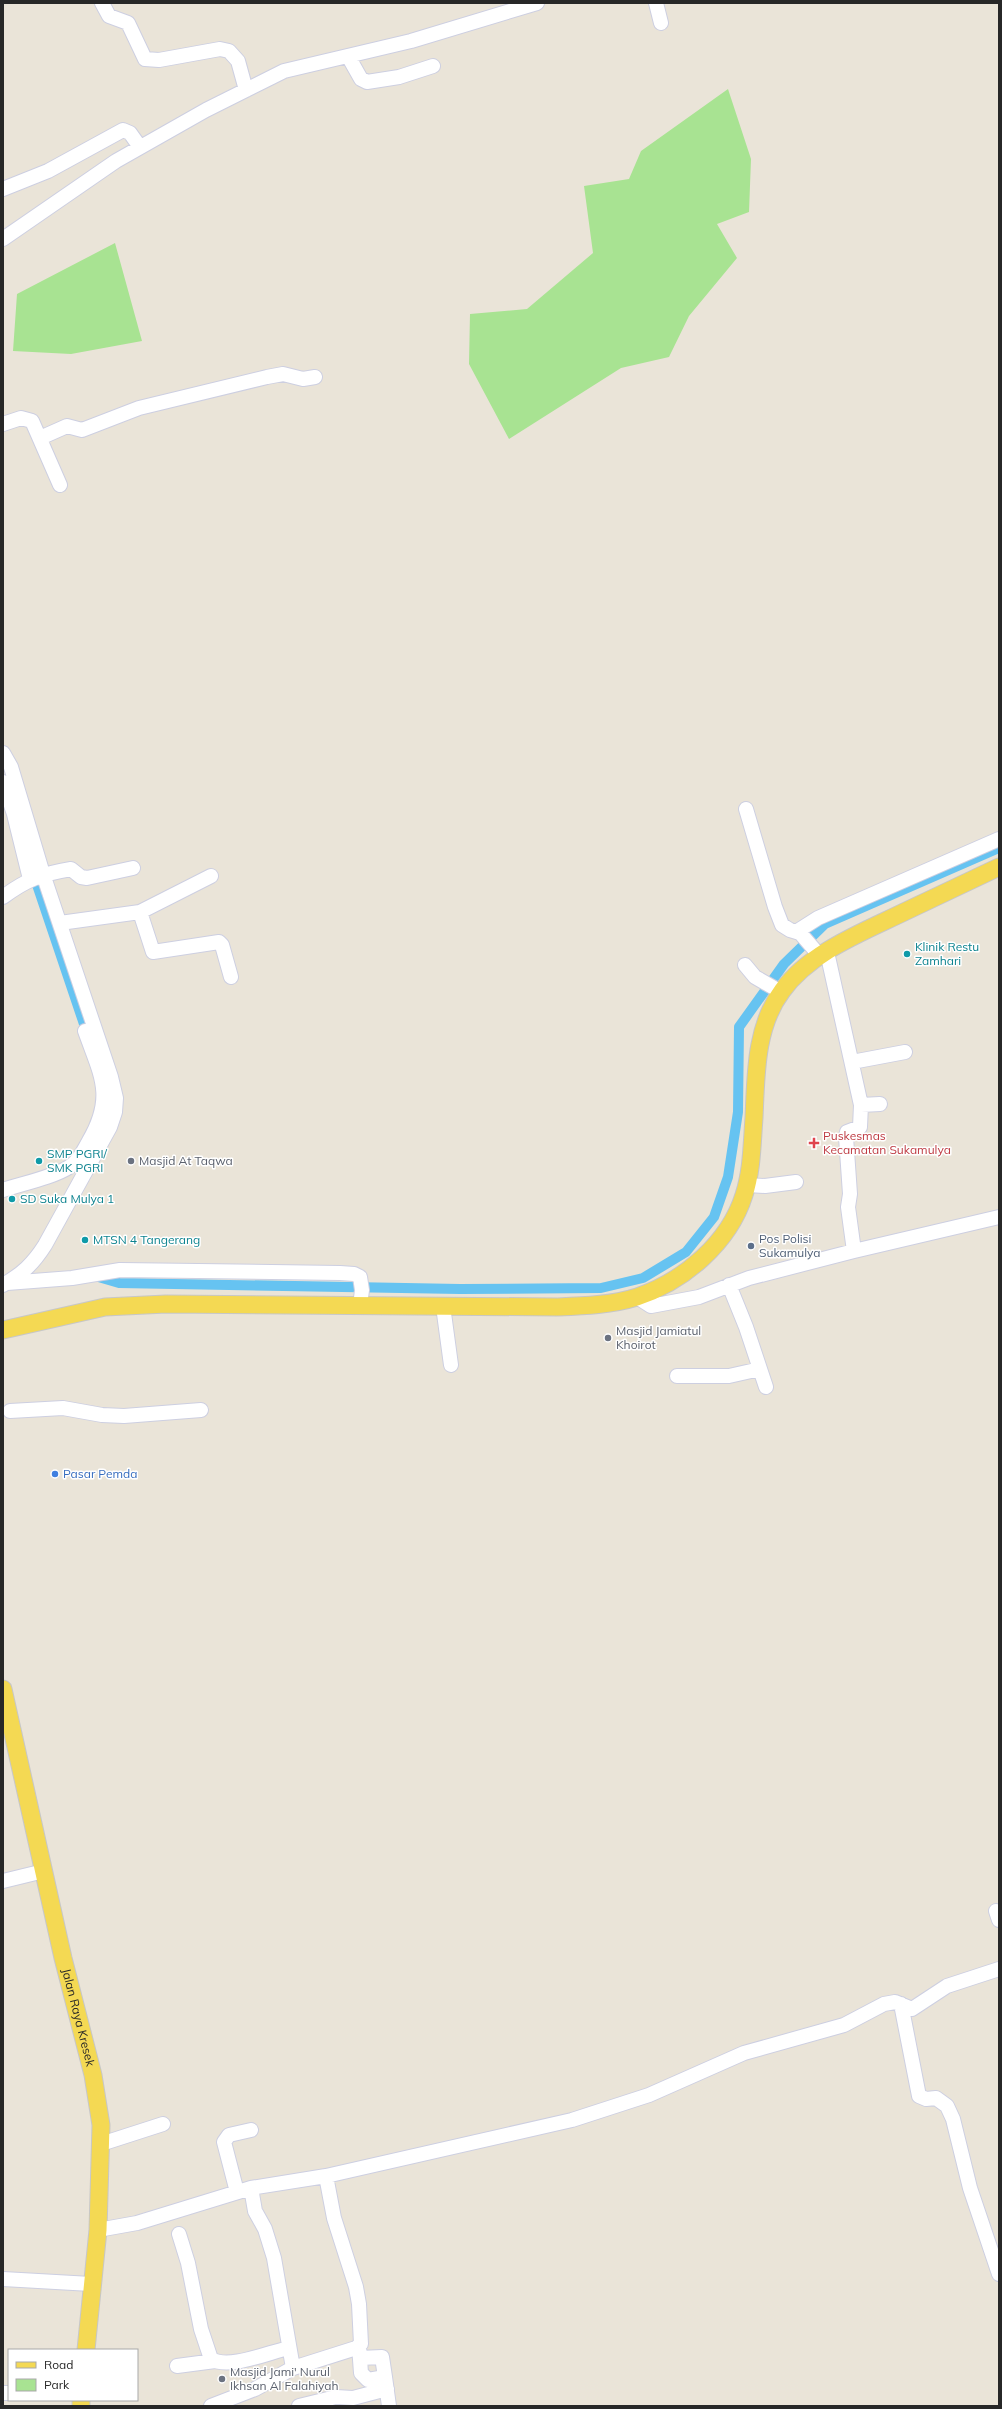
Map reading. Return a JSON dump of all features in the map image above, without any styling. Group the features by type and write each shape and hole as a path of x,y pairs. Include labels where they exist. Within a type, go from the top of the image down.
{"main road":[{"path":"3,1330 105,1307 361,1292 443,1306 557,1307 593,1305 637,1297 685,1271 714,1247 732,1221 741,1203 746,1185 752,1146 758,1050 777,990 820,951 999,867"},
{"name":"Jalan Raya Kresek","path":"3,1689 44,1871 93,2075 101,2125 98,2230 91,2284 86,2349"}],"street":[{"path":"102,3 109,16 128,23 145,59 159,60 220,49 229,51 238,61 246,90"},
{"path":"3,239 97,172 246,90 289,69 348,56 465,26 537,3"},
{"path":"656,3 661,23"},
{"path":"348,56 361,79 366,82 399,77 433,66"},
{"path":"3,189 48,171 123,130 130,133 140,147"},
{"path":"40,438 68,426 82,430 139,408 267,377 283,374 303,379 315,377"},
{"path":"3,424 21,418 27,418 34,424 60,485"},
{"path":"3,753 10,767 36,877"},
{"path":"3,782 36,877 60,923 111,1077 116,1098 115,1112 110,1127 62,1217 35,1261 24,1272 4,1284"},
{"path":"746,809 779,919 786,928 798,932 820,951 852,1062 861,1105 862,1124 860,1127 847,1132 846,1137 850,1194 848,1207 854,1251"},
{"path":"798,932 818,918 999,839"},
{"path":"3,897 36,877 71,870 81,877 87,878 133,868"},
{"path":"60,923 140,912 211,876"},
{"path":"140,912 153,952 220,942 222,944 231,977"},
{"path":"745,965 761,980 777,990"},
{"path":"3,1190 69,1167 80,1157 97,1127 104,1108 104,1088 85,1031"},
{"path":"852,1062 904,1052"},
{"path":"861,1105 880,1104"},
{"path":"746,1185 765,1186 796,1182"},
{"path":"637,1297 651,1306 699,1297 729,1285 854,1251 999,1217"},
{"path":"4,1284 40,1282 120,1270 340,1273 358,1275 361,1292"},
{"path":"729,1285 766,1387"},
{"path":"443,1306 451,1365"},
{"path":"677,1376 729,1376 760,1369"},
{"path":"10,1411 63,1408 102,1415 124,1416 201,1410"},
{"path":"3,1881 44,1871"},
{"path":"98,2230 137,2224 199,2206 244,2190 326,2176 572,2120 649,2095 744,2054 844,2025 884,2004 895,2002 912,2009 947,1986 999,1969"},
{"path":"901,2004 915,2068 917,2092 919,2096 926,2099 936,2098 948,2106 953,2119 970,2188 999,2274"},
{"path":"101,2144 164,2124"},
{"path":"251,2130 229,2135 224,2142 244,2190 265,2229 274,2258 293,2368"},
{"path":"326,2176 334,2218 359,2304 361,2344 359,2352 361,2372 368,2380 386,2383"},
{"path":"179,2234 188,2263 207,2352 215,2361"},
{"path":"3,2279 91,2284"},
{"path":"177,2366 215,2361 242,2360 289,2348"},
{"path":"217,2405 256,2388 293,2368 359,2352 382,2357 390,2406"},
{"path":"299,2406 336,2397 353,2398 386,2383"}],"green space":[{"path":"728,89 751,159 749,212 717,224 737,258 689,316 669,357 621,368 509,439 469,364 470,314 527,309 593,253 584,186 629,179 641,151"},
{"path":"115,243 142,341 71,354 13,351 17,294"}],"waterway":[{"path":"95,1276 119,1283 460,1289 601,1288 643,1278 686,1252 714,1217 728,1177 738,1112 739,1027 784,964 825,924 999,848"},
{"path":"33,873 88,1036"}],"place":[{"name":"Klinik Restu Zamhari","path":"907,954"},
{"name":"Puskesmas Kecamatan Sukamulya","path":"814,1143"},
{"name":"SMP PGRI/ SMK PGRI","path":"39,1161"},
{"name":"Masjid At Taqwa","path":"131,1161"},
{"name":"SD Suka Mulya 1","path":"12,1199"},
{"name":"MTSN 4 Tangerang","path":"85,1240"},
{"name":"Pos Polisi Sukamulya","path":"751,1246"},
{"name":"Masjid Jamiatul Khoirot","path":"608,1338"},
{"name":"Pasar Pemda","path":"55,1474"},
{"name":"Masjid Jami' Nurul Ikhsan Al Falahiyah","path":"222,2379"}]}
